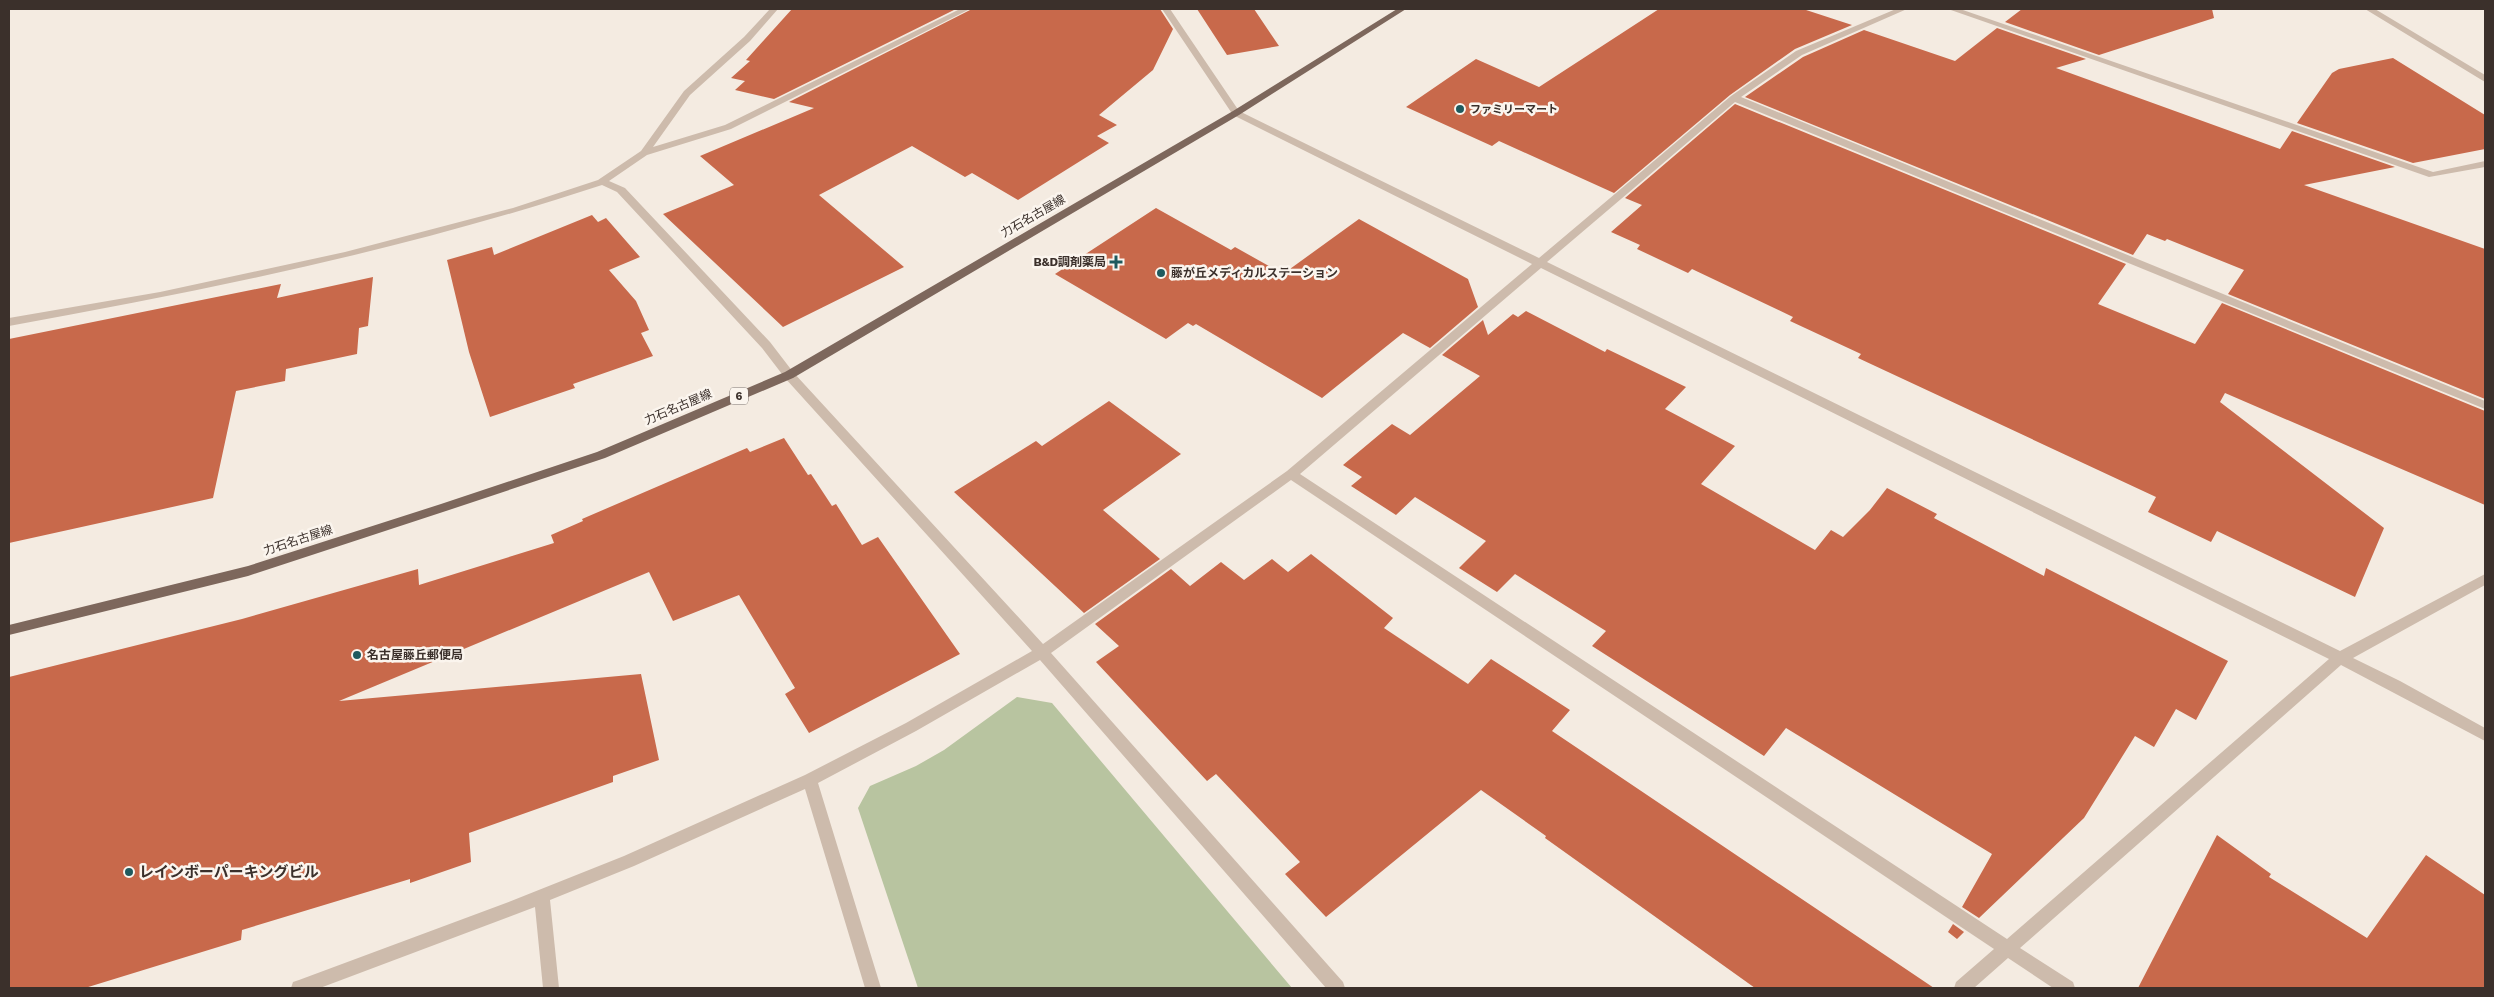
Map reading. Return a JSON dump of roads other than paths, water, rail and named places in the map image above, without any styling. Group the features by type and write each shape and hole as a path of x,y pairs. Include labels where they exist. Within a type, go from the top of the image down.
{"main road":[{"name":"力石名古屋線","path":"9,630 248,570 445,507 601,454 789,375 1236,113 1402,9"}],"street":[{"path":"644,153 688,92 747,39 774,9"},
{"path":"9,322 160,295 345,255 517,210 602,182 644,153 728,127 966,9"},
{"path":"1166,9 1236,113 2395,685 2485,735"},
{"path":"299,988 629,861 810,780 911,727 1042,652 1291,474 1734,98 1799,53 1904,9"},
{"path":"1952,9 2432,175 2485,164"},
{"path":"2369,9 2485,79"},
{"path":"1734,98 2485,405"},
{"path":"602,182 621,190 766,345 789,375 1042,652 1337,988"},
{"path":"1291,474 2005,949 2067,988"},
{"path":"1962,988 2340,658 2485,580"},
{"path":"810,780 873,988"},
{"path":"542,896 551,988"}],"place":[{"name":"ファミリーマート","path":"1460,109"},
{"name":"B&D調剤薬局","path":"1116,262"},
{"name":"藤が丘メディカルステーション","path":"1161,273"},
{"name":"名古屋藤丘郵便局","path":"357,655"},
{"name":"レインボーパーキングビル","path":"129,872"}]}
